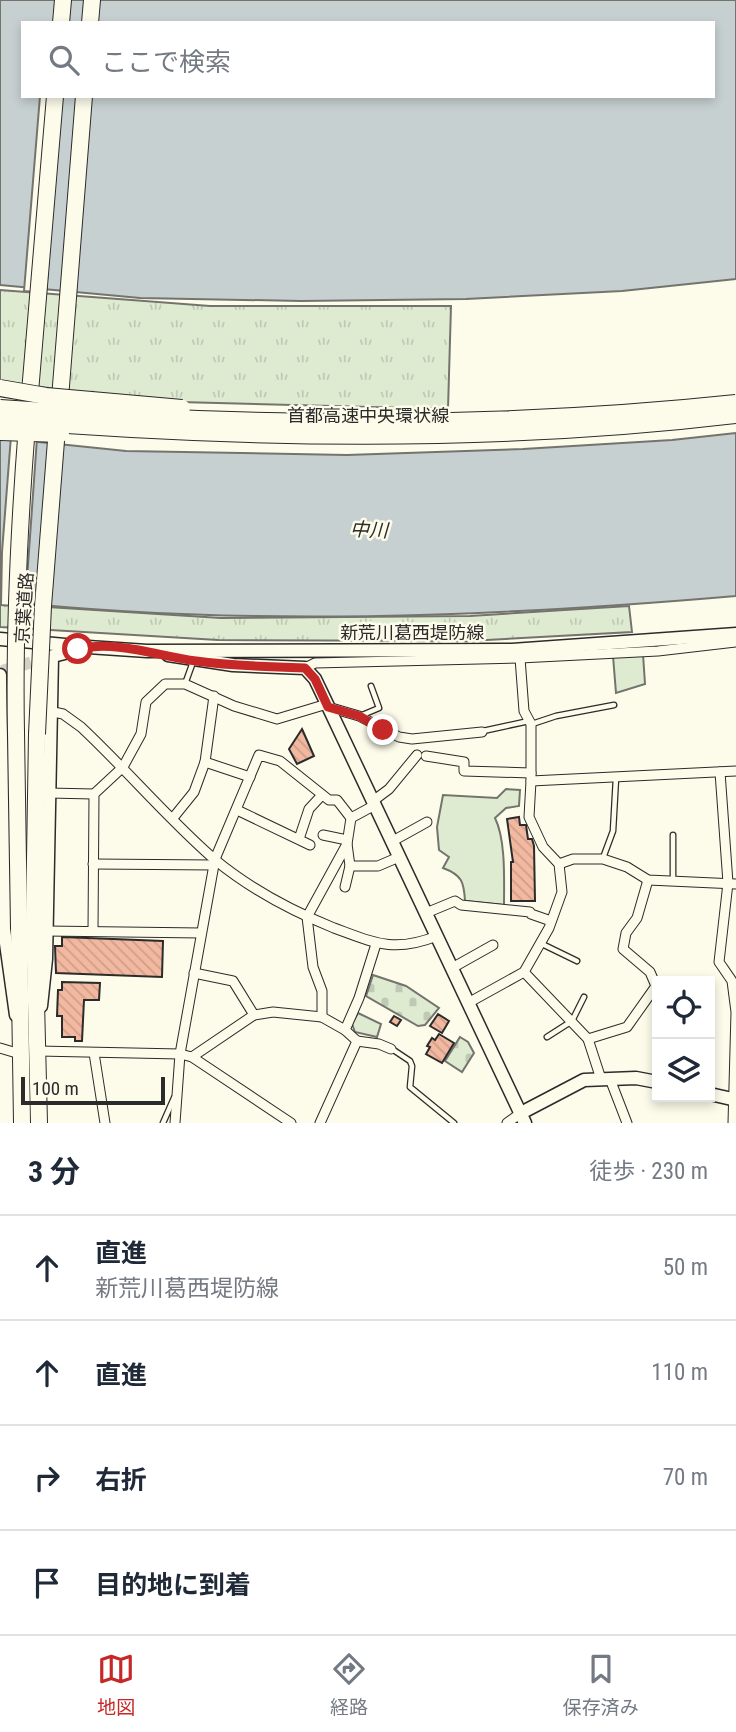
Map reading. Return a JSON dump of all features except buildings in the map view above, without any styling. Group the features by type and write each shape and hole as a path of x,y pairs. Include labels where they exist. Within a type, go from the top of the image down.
{"highway":[{"path":"61,21 63,0"},
{"path":"90,21 92,0"},
{"name":"京葉道路","path":"22,1123 16,586 55,98"},
{"name":"京葉道路","path":"39,1123 34,921 37,734 43,606 84,98"},
{"path":"0,388 86,400 216,411 265,422"},
{"name":"首都高速中央環状線","path":"0,408 265,422 447,423 578,416 736,402"},
{"name":"首都高速中央環状線","path":"0,420 254,434 450,435 638,425 736,415"},
{"path":"0,432 93,434 127,429"}],"street":[{"name":"新荒川葛西堤防線","path":"0,639 147,651 512,650 733,638"},
{"path":"147,651 194,661 305,668 315,663 520,658 658,651 733,638"},
{"name":"新荒川葛西堤防線","path":"49,710 50,657 88,647"},
{"path":"468,1003 524,972 551,921 562,892 559,864 543,847 528,817 531,777 530,723 524,711 520,658"},
{"path":"305,668 315,679 328,705 523,1118"},
{"path":"1,672 2,929 19,1026"},
{"path":"48,793 94,794 123,767 141,734 146,702 164,684 185,684 234,706 278,719 328,705 359,716 383,730 412,739 482,732"},
{"path":"173,818 194,792 205,762 214,696"},
{"path":"37,1027 45,978 49,710 63,714 81,727 214,862 257,889 307,917 376,944 407,946 436,936"},
{"path":"175,1123 180,1054 214,862 259,755 280,761 329,800 337,800 351,818 347,842 350,866 345,887"},
{"path":"351,818 374,803 421,755 464,762 464,771 531,777 616,777 736,771"},
{"path":"205,762 250,777"},
{"path":"720,772 732,883 719,962 732,981 736,1012 733,1123"},
{"path":"93,931 94,794"},
{"path":"299,839 309,809 322,795"},
{"path":"237,810 310,845"},
{"path":"391,842 427,821"},
{"path":"323,835 347,842"},
{"path":"322,1017 322,991 313,967 307,917 347,842"},
{"path":"350,866 378,866 399,857"},
{"path":"559,864 573,859 603,859 627,867 648,880 732,883"},
{"path":"93,864 214,862"},
{"path":"648,880 636,918 626,933 623,949 652,977"},
{"path":"426,913 455,901 461,905 530,912 551,921"},
{"path":"46,931 201,933"},
{"path":"345,1030 359,998 376,944"},
{"path":"452,968 493,945"},
{"path":"524,972 588,1039 627,1123"},
{"path":"194,973 233,981 254,1015"},
{"path":"588,1039 627,1027 652,994"},
{"path":"192,1057 254,1015 273,1012 322,1017 345,1030 356,1041 379,1044 391,1049"},
{"path":"320,1123 356,1041"},
{"path":"0,1048 20,1054"},
{"path":"38,1051 180,1054 192,1057 291,1123"},
{"path":"94,1053 105,1123"},
{"path":"507,1123 523,1118 584,1080 636,1078 652,1081"},
{"path":"715,1095 735,1099"}],"lane":[{"path":"185,684 194,661"},
{"path":"359,716 379,708 371,686"},
{"path":"482,732 614,705"},
{"path":"603,859 613,831 616,777"},
{"path":"673,835 673,881"},
{"path":"540,943 577,961"},
{"path":"547,1037 572,1021 584,997"},
{"path":"391,1049 411,1061 410,1087 454,1123"},
{"path":"163,1123 176,1094"}],"green space":[{"path":"0,290 210,306 451,306 448,409 140,401 0,381"},
{"path":"0,604 221,618 470,616 629,606 632,632 468,641 218,640 0,627"},
{"path":"643,654 645,684 616,693 613,656"},
{"path":"506,789 520,790 519,806 506,808 495,818 503,849 504,905 465,901 461,880 443,868 449,857 439,850 437,827 443,795 497,798"},
{"path":"373,975 406,986 439,1008 425,1025 418,1026 366,996"},
{"path":"358,1013 381,1024 377,1037 355,1032 352,1024"},
{"path":"460,1037 468,1042 474,1053 462,1072 445,1061"}],"water":[{"path":"0,0 736,0 736,279 622,291 466,299 301,301 140,298 0,285"},
{"name":"中川","path":"736,433 736,596 460,614 368,616 184,614 0,601 0,438 126,451 347,455 523,449 672,440"}],"pier":[{"path":"40,98 62,98 46,293 24,291"},
{"path":"11,436 37,438 25,607 1,605 2,552"}],"tunnel":[{"path":"2,671 46,658"}],"route":[{"path":"78,649 88,647 147,651 194,661 305,668 315,679 328,707 359,716 383,730"}]}
